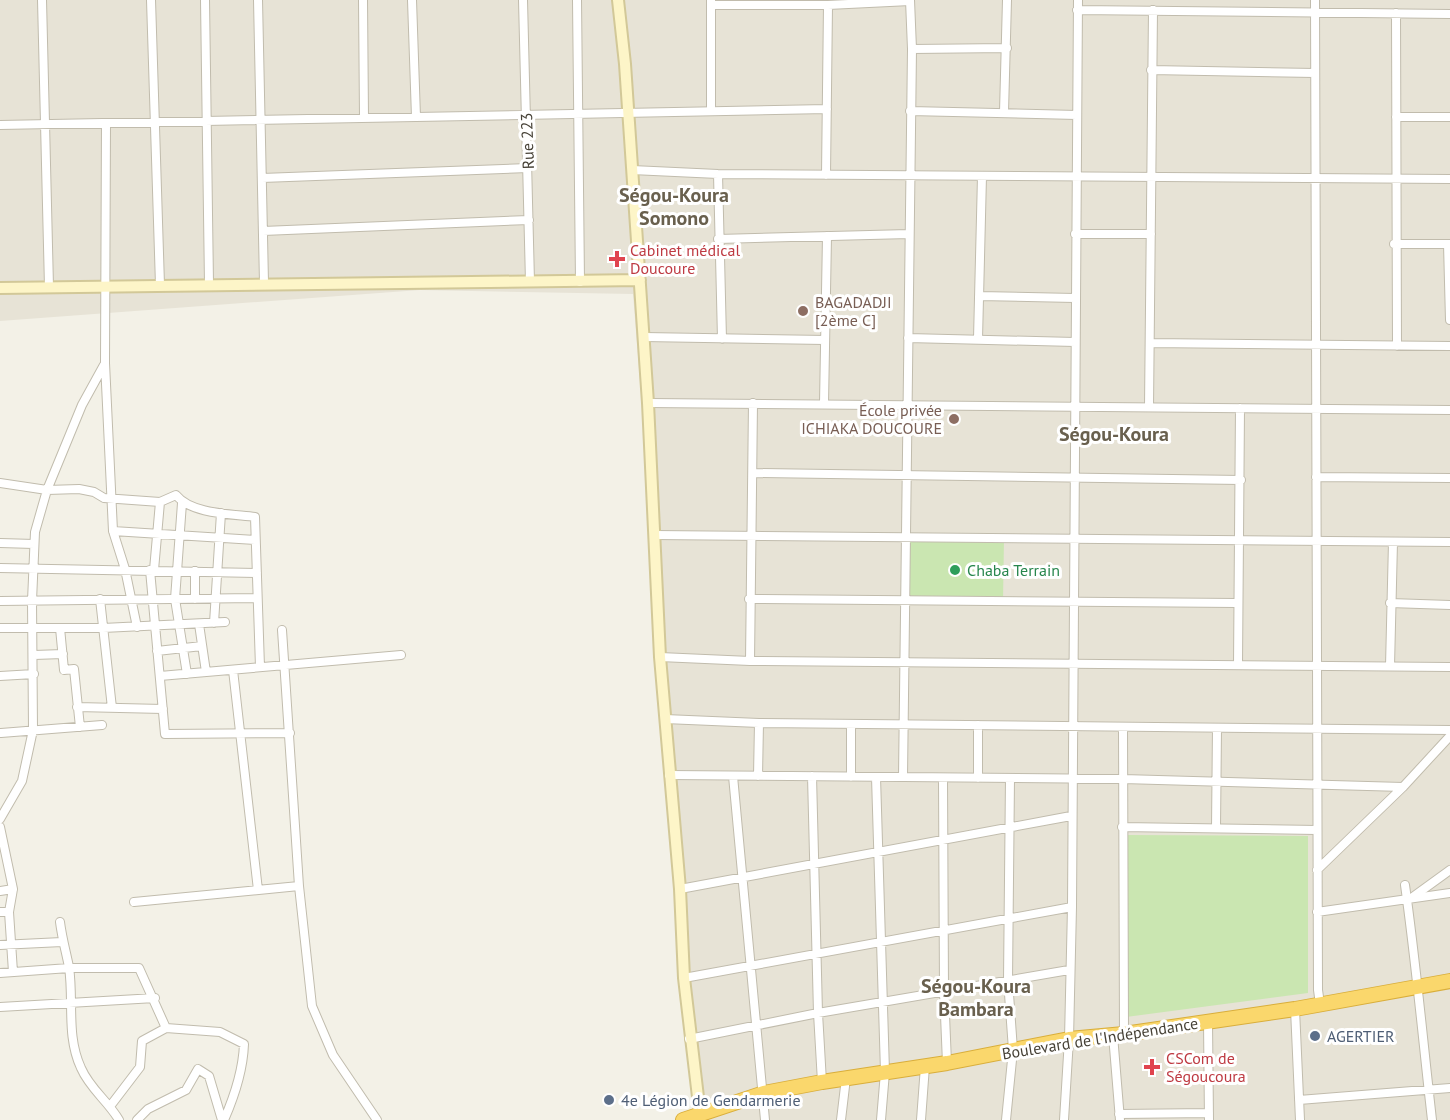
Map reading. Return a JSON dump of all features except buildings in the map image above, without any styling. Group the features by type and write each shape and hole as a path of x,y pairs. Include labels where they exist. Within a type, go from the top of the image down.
{"highway":[{"name":"Boulevard de l'Indépendance","path":"683,1120 764,1093 822,1082 947,1063 1069,1039 1119,1035 1295,1009 1450,981"}],"street":[{"path":"42,0 50,287"},
{"path":"151,0 159,285"},
{"path":"205,0 209,284"},
{"path":"258,0 264,283"},
{"path":"363,0 364,117"},
{"path":"412,0 416,117"},
{"name":"Rue 223","path":"523,0 530,282"},
{"path":"577,0 580,282"},
{"path":"618,0 644,337 660,657 680,889 689,1039 700,1114"},
{"path":"1004,112 1007,0"},
{"path":"1064,1120 1069,1039 1072,907 1072,603 1076,477 1078,0"},
{"path":"1316,0 1317,990 1320,1004"},
{"path":"711,111 711,3 828,5 910,1 912,49 908,338 909,475 903,777"},
{"path":"826,175 828,5"},
{"path":"1077,10 1450,14"},
{"path":"1149,407 1153,10"},
{"path":"1396,13 1397,346"},
{"path":"912,49 1007,48"},
{"path":"1151,70 1315,73"},
{"path":"0,126 827,109"},
{"path":"910,111 1077,115"},
{"path":"1396,117 1450,117"},
{"path":"106,123 105,363 113,531 125,569 136,627"},
{"path":"262,178 528,168"},
{"path":"632,170 718,174 1450,179"},
{"path":"718,174 722,339"},
{"path":"978,339 982,176"},
{"path":"263,231 529,220"},
{"path":"718,239 909,234"},
{"path":"1076,234 1151,234"},
{"path":"824,404 827,236"},
{"path":"1395,244 1449,244 1450,320"},
{"path":"0,288 640,280"},
{"path":"979,296 1075,298"},
{"path":"644,337 825,340"},
{"path":"908,338 1075,342"},
{"path":"1150,343 1450,346"},
{"path":"0,819 22,781 33,730 34,544 47,490 82,405 105,363"},
{"path":"648,402 1450,410"},
{"path":"750,661 753,404"},
{"path":"1238,665 1237,603 1242,480 1240,408"},
{"path":"754,472 1242,480"},
{"path":"1316,477 1450,478"},
{"path":"0,483 47,490 79,489 94,492 104,498 160,502 176,495 182,503 221,513 255,517 260,667"},
{"path":"160,502 152,570 165,734 290,733"},
{"path":"182,503 175,599 187,674"},
{"path":"214,623 221,513"},
{"path":"113,531 255,540"},
{"path":"654,534 1450,542"},
{"path":"1390,666 1393,542"},
{"path":"0,543 34,544"},
{"path":"0,568 256,573"},
{"path":"195,571 195,599"},
{"path":"0,601 257,598"},
{"path":"100,599 112,708"},
{"path":"749,599 1237,603"},
{"path":"1390,603 1450,605"},
{"path":"0,628 103,628 225,622"},
{"path":"200,624 206,672"},
{"path":"60,628 64,670 74,669 80,727"},
{"path":"282,630 299,886 312,1006 333,1055 377,1120"},
{"path":"157,651 202,646"},
{"path":"34,655 63,654"},
{"path":"160,676 401,655"},
{"path":"660,657 905,663 1450,667"},
{"path":"233,670 258,890"},
{"path":"0,676 34,674"},
{"path":"77,708 163,708"},
{"path":"665,718 759,723 1450,730"},
{"path":"758,776 759,723"},
{"path":"851,724 851,777"},
{"path":"1,732 102,725"},
{"path":"978,725 978,778"},
{"path":"1123,727 1119,1117 1209,1116 1208,1022"},
{"path":"1216,828 1217,728"},
{"path":"1317,870 1403,787 1450,736"},
{"path":"669,775 1123,779 1403,787"},
{"path":"733,776 765,1120"},
{"path":"812,776 816,954 822,1082"},
{"path":"876,777 881,1002 885,1072 881,1120"},
{"path":"943,778 944,992 947,1063"},
{"path":"1006,1120 1013,1050 1008,980 1010,778"},
{"path":"680,889 1071,816"},
{"path":"0,827 13,889 9,912 13,972"},
{"path":"1122,827 1317,830"},
{"path":"1407,901 1450,870"},
{"path":"1405,885 1419,986 1432,1120"},
{"path":"134,902 299,886"},
{"path":"0,891 13,889"},
{"path":"1317,912 1407,901 1450,893"},
{"path":"684,978 1072,907"},
{"path":"0,912 9,912"},
{"path":"60,922 62,942 69,968 73,1046 81,1068 95,1091 111,1105 119,1120"},
{"path":"0,945 62,942"},
{"path":"0,973 69,968 140,968 155,998 166,1029"},
{"path":"689,1039 818,1013 1070,970"},
{"path":"0,1007 155,998"},
{"path":"1295,1009 1300,1120"},
{"path":"111,1105 140,1067 142,1041 166,1029 220,1032 244,1044 243,1061 236,1089 223,1120"},
{"path":"921,1120 925,1066"},
{"path":"137,1120 148,1109 186,1090 198,1069 209,1076 223,1120"},
{"path":"841,1120 846,1078"},
{"path":"1299,1100 1450,1088"}],"shaded area":[{"path":"0,0 1450,0 1450,1120 689,1120 699,1117 633,294 420,290 0,321"}],"green space":[{"name":"Chaba Terrain","path":"907,537 1004,538 1003,602 907,601"},
{"path":"1127,835 1308,836 1308,993 1126,1017"}],"place":[{"name":"Cabinet médical Doucoure","path":"617,259"},
{"name":"BAGADADJI [2ème C]","path":"803,311"},
{"name":"École privée ICHIAKA DOUCOURE","path":"954,419"},
{"name":"Chaba Terrain","path":"955,570"},
{"name":"AGERTIER","path":"1315,1036"},
{"name":"CSCom de Ségoucoura","path":"1152,1067"},
{"name":"4e Légion de Gendarmerie","path":"609,1100"}],"district":[{"name":"Ségou-Koura Somono","path":"674,206"},
{"name":"Ségou-Koura","path":"1114,434"},
{"name":"Ségou-Koura Bambara","path":"976,998"}]}
